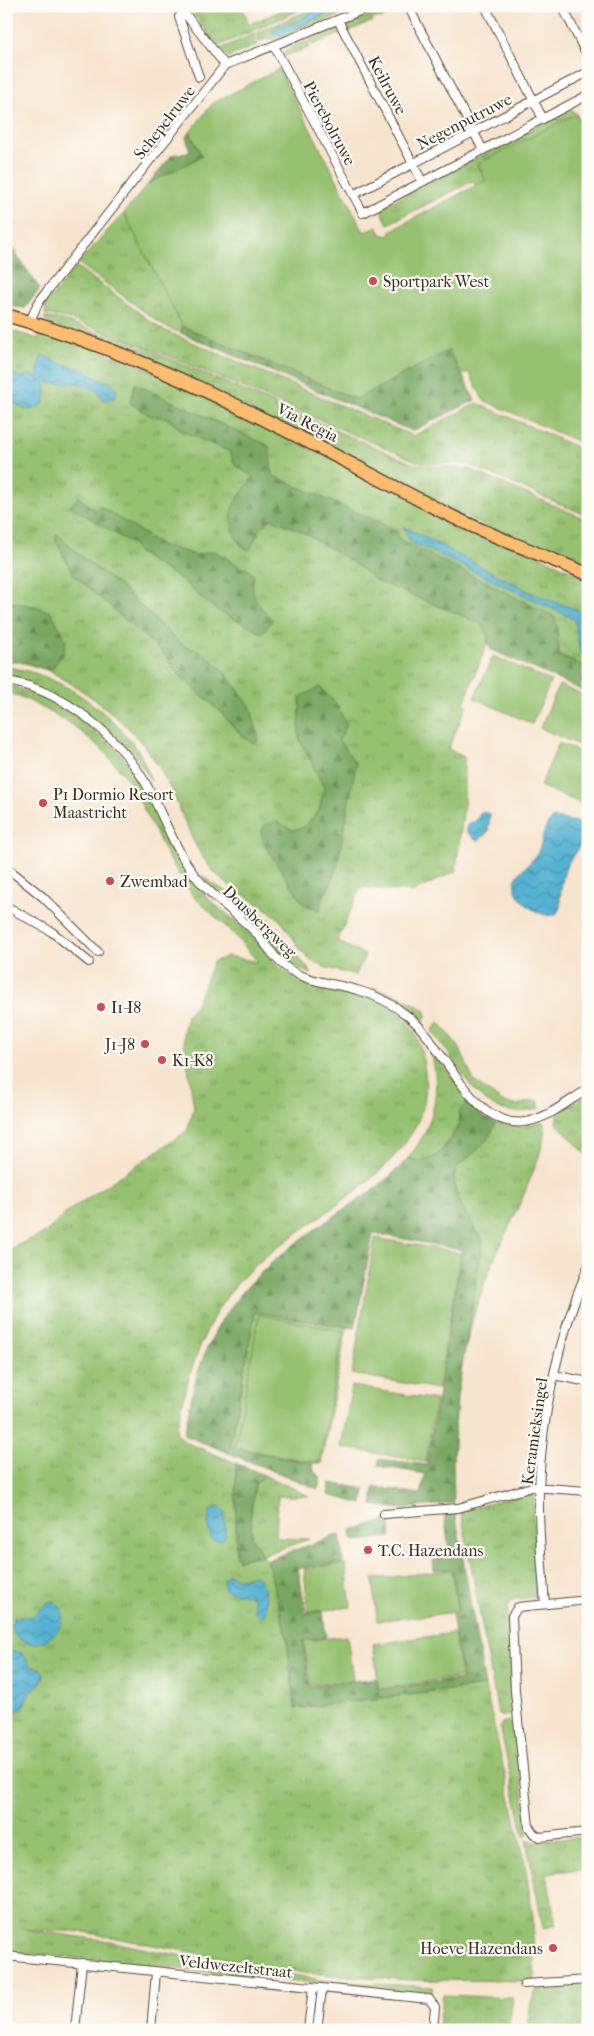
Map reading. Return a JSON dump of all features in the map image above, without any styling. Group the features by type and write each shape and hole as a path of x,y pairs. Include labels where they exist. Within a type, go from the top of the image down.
{"main road":[{"name":"Via Regia","path":"6,315 118,352 201,387 298,435 450,515 526,550 588,574"}],"street":[{"path":"182,10 225,65 372,6"},
{"path":"408,6 483,150"},
{"path":"485,6 543,119"},
{"path":"562,6 588,57"},
{"path":"182,10 179,18 199,76"},
{"name":"Keilruwe","path":"338,20 422,181"},
{"name":"Pierebolruwe","path":"274,46 363,213"},
{"name":"Schepelruwe","path":"30,322 36,305 225,65"},
{"name":"Negenputruwe","path":"353,195 588,72"},
{"name":"Negenputruwe","path":"363,213 588,95"},
{"name":"Dousbergweg","path":"6,681 26,685 53,697 98,727 122,752 144,781 192,871 214,897 251,928 277,960 290,970 310,980 356,989 380,998 405,1013 428,1035 454,1074 488,1114 507,1122 533,1120 549,1114 588,1089"},
{"path":"6,867 43,897 98,952"},
{"path":"6,906 52,932 89,962"},
{"name":"Keramieksingel","path":"545,1604 536,1488 554,1375 570,1317 588,1267"},
{"path":"554,1375 588,1382"},
{"path":"384,1514 458,1508 536,1488 588,1491"},
{"path":"588,1600 518,1607 512,1616 515,1690 529,1825 534,1834 540,1837 588,1832"},
{"name":"Veldwezeltstraat","path":"6,1956 429,1999 435,2007 432,2030"},
{"path":"75,2030 82,1963"},
{"path":"151,2030 156,1972"},
{"path":"524,1984 588,1980"},
{"path":"308,2030 312,1988"},
{"path":"317,2030 322,1989"}],"green space":[{"path":"187,6 242,6 249,24 293,6 309,6 218,46"},
{"path":"319,6 334,6 338,16 275,41 274,38 259,41 258,32","holes":["316,10 329,12 295,30 282,25 296,22"]},
{"path":"393,6 403,6 404,9 379,19 378,17 374,19 372,15"},
{"path":"370,15 373,21 349,31 346,25"},
{"path":"337,29 340,34 315,44 311,44 309,40"},
{"path":"256,33 257,45 228,57 220,49"},
{"path":"307,41 310,47 285,56 285,50"},
{"name":"Sportpark West","path":"279,69 364,232 377,226 381,234 389,236 392,230 486,180 478,164 576,114 588,136 588,446 483,400 469,372 462,375 449,350 356,399 182,326 124,213 148,184 202,156 190,132 213,103"},
{"path":"568,110 575,112 588,137 566,121 478,165 489,186 479,192 473,181 388,224 380,208"},
{"path":"189,132 202,156 148,184 172,155 190,152 186,137"},
{"path":"124,213 182,326 181,333 164,326 78,263"},
{"path":"6,239 40,289 25,308 6,306"},
{"path":"76,266 161,329 413,436 477,403 588,452 588,516 470,465 428,463 414,460 164,354 66,318 45,314 46,304"},
{"path":"44,317 62,320 156,353 414,464 469,469 588,520 588,569 533,548 46,321"},
{"path":"182,326 356,399 449,350 475,400 412,431 181,333"},
{"path":"41,328 167,377 588,579 588,614 580,611 580,652 588,656 588,668 559,656 555,617 485,583 489,639 464,703 467,705 448,749 464,757 464,804 456,871 413,892 361,887 337,941 365,955 356,975 331,969 309,959 278,918 224,882 216,874 197,848 170,788 148,751 120,720 87,694 50,671 62,654 16,603 6,602 6,329 38,339"},
{"path":"135,384 269,446 274,476 396,530 399,539 553,616 557,624 559,656 588,668 588,693 490,649 486,630 480,623 377,581 352,562 303,532 272,519 261,529 249,550 244,547 239,543 233,530 232,510 236,500 253,477 235,465 230,452 182,431 167,418 151,416 130,403"},
{"path":"78,497 95,510 101,507 162,545 196,555 215,551 242,568 247,568 254,576 253,589 257,601 273,620 262,633 217,610 182,580 138,553 134,545 70,506"},
{"path":"56,533 81,556 121,587 172,636 185,646 202,652 224,671 250,706 258,734 257,742 253,743 243,737 216,707 180,676 163,653 74,575 56,541"},
{"path":"6,602 35,606 51,612 66,640 63,654 50,671 24,663 6,661"},
{"path":"493,656 551,681 532,724 474,698"},
{"path":"6,667 25,670 43,676 62,685 96,707 125,734 137,749 151,781 138,760 106,728 70,706 6,678"},
{"path":"6,685 24,690 62,708 81,720 115,748 139,779 178,856 197,885 213,903 254,938 278,966 290,974 368,995 383,1002 396,1010 407,1021 417,1039 422,1052 425,1073 423,1108 408,1138 385,1166 355,1192 259,1262 235,1286 213,1319 196,1355 176,1432 185,1442 236,1463 236,1554 238,1560 262,1555 251,1536 251,1512 255,1485 264,1475 309,1496 278,1496 276,1538 309,1539 263,1555 267,1560 287,1638 295,1708 485,1686 524,1858 533,1916 534,1981 410,1980 304,1973 83,1932 21,1929 110,1941 155,1951 327,1981 433,1987 431,1995 6,1951 6,1250 45,1233 70,1210 187,1131 194,1108 183,1033 187,1016 196,1004 213,962 228,956 258,962 233,933 193,896 168,857 130,782 101,748 70,723 26,699 6,692"},
{"path":"559,685 588,697 588,749 540,728"},
{"path":"320,687 336,704 347,725 339,740 356,764 337,866 331,884 322,898 320,911 303,903 265,846 261,833 265,824 277,822 293,830 304,827 319,811 324,788 299,738 300,697"},
{"path":"559,743 588,755 588,791 582,804 540,786"},
{"path":"202,876 268,919 312,974 286,959 264,934 221,897"},
{"path":"373,988 401,996 426,1011 426,1017 423,1022 393,998"},
{"path":"439,1022 459,1047 474,1081 504,1103 517,1105 538,1100 540,1108 519,1112 502,1110 488,1102 464,1077 432,1031"},
{"path":"428,1044 468,1100 461,1110 460,1124 442,1150 434,1158 423,1161 408,1158 425,1132 434,1104 435,1074"},
{"path":"588,1094 588,1156 556,1123 557,1114"},
{"path":"468,1100 481,1116 495,1123 486,1140 456,1170 454,1178 455,1187 462,1206 483,1241 457,1397 453,1461 454,1503 401,1509 372,1505 374,1487 421,1494 425,1474 378,1466 379,1459 427,1465 462,1250 373,1233 355,1328 255,1312 230,1447 313,1464 314,1472 321,1477 318,1489 184,1435 194,1386 205,1353 230,1308 245,1289 281,1255 379,1186 408,1158 426,1160 439,1153 460,1125 459,1114"},
{"path":"544,1122 544,1135 540,1152 523,1197 487,1276 466,1346 483,1241 467,1216 458,1196 454,1178 456,1170 486,1140 495,1123 522,1127"},
{"path":"375,1238 461,1253 438,1389 352,1374"},
{"path":"255,1312 347,1327 321,1464 230,1447"},
{"path":"259,1315 343,1331 319,1463 235,1448"},
{"path":"352,1386 436,1400 426,1462 341,1447"},
{"path":"236,1463 264,1475 255,1485 251,1512 251,1536 262,1555 238,1560 236,1555"},
{"path":"330,1483 365,1489 363,1504 328,1495"},
{"path":"534,1491 533,1518 537,1597 513,1599 507,1608 513,1713 503,1716 498,1713 461,1511"},
{"path":"455,1512 485,1686 295,1708 287,1638 267,1560 340,1534 343,1563 298,1568 306,1613 323,1611 326,1637 303,1641 309,1687 376,1678 378,1690 462,1679 452,1613 458,1612 453,1569 434,1570 433,1560 450,1558 444,1513"},
{"path":"390,1519 391,1537 355,1541 352,1539 351,1530"},
{"path":"346,1564 351,1607 308,1612 304,1569"},
{"path":"452,1570 457,1612 377,1621 373,1579"},
{"path":"454,1633 461,1677 379,1689 373,1644"},
{"path":"347,1636 353,1680 310,1685 304,1641"},
{"path":"508,1721 515,1726 528,1835 524,1837 500,1727 502,1723"},
{"path":"588,1836 588,1868 547,1873 556,1926 543,1928 526,1840 537,1842"},
{"path":"588,1983 588,2030 528,2030 532,1999 543,1985"},
{"path":"443,1995 513,1998 508,2030 437,2030"}],"water":[{"path":"327,6 330,8 329,12 281,35 273,33 276,27 294,23"},
{"path":"43,355 56,362 82,369 100,380 112,383 117,390 115,398 103,400 96,390 82,384 44,382 46,391 44,403 37,407 28,410 6,400 6,369 19,377 31,375 39,378 38,365"},
{"path":"403,526 536,595 588,614 588,656 580,652 574,619 410,541"},
{"path":"481,812 490,814 488,832 479,840 475,840 467,832 467,824 476,821"},
{"path":"553,818 583,823 584,834 580,845 564,872 559,910 555,914 548,915 532,909 525,903 515,889 515,882 519,874 536,856 547,825"},
{"path":"215,1508 220,1508 225,1513 225,1537 222,1540 211,1538 208,1527 209,1512"},
{"path":"228,1574 240,1579 256,1575 259,1578 265,1594 266,1606 264,1616 260,1616 254,1611 253,1597 225,1590 223,1580"},
{"path":"48,1602 55,1602 62,1611 62,1621 58,1630 50,1638 39,1643 28,1643 18,1638 11,1626 13,1618 34,1616"},
{"path":"13,1651 22,1653 30,1666 40,1668 44,1673 42,1681 30,1693 23,1708 16,1712 6,1708 6,1655"}],"place":[{"name":"Sportpark West","path":"373,281"},
{"name":"P1 Dormio Resort Maastricht","path":"43,803"},
{"name":"Zwembad","path":"110,881"},
{"name":"I1-I8","path":"101,1007"},
{"name":"J1-J8","path":"145,1044"},
{"name":"K1-K8","path":"162,1060"},
{"name":"T.C. Hazendans","path":"368,1550"},
{"name":"Hoeve Hazendans","path":"553,1948"}]}
